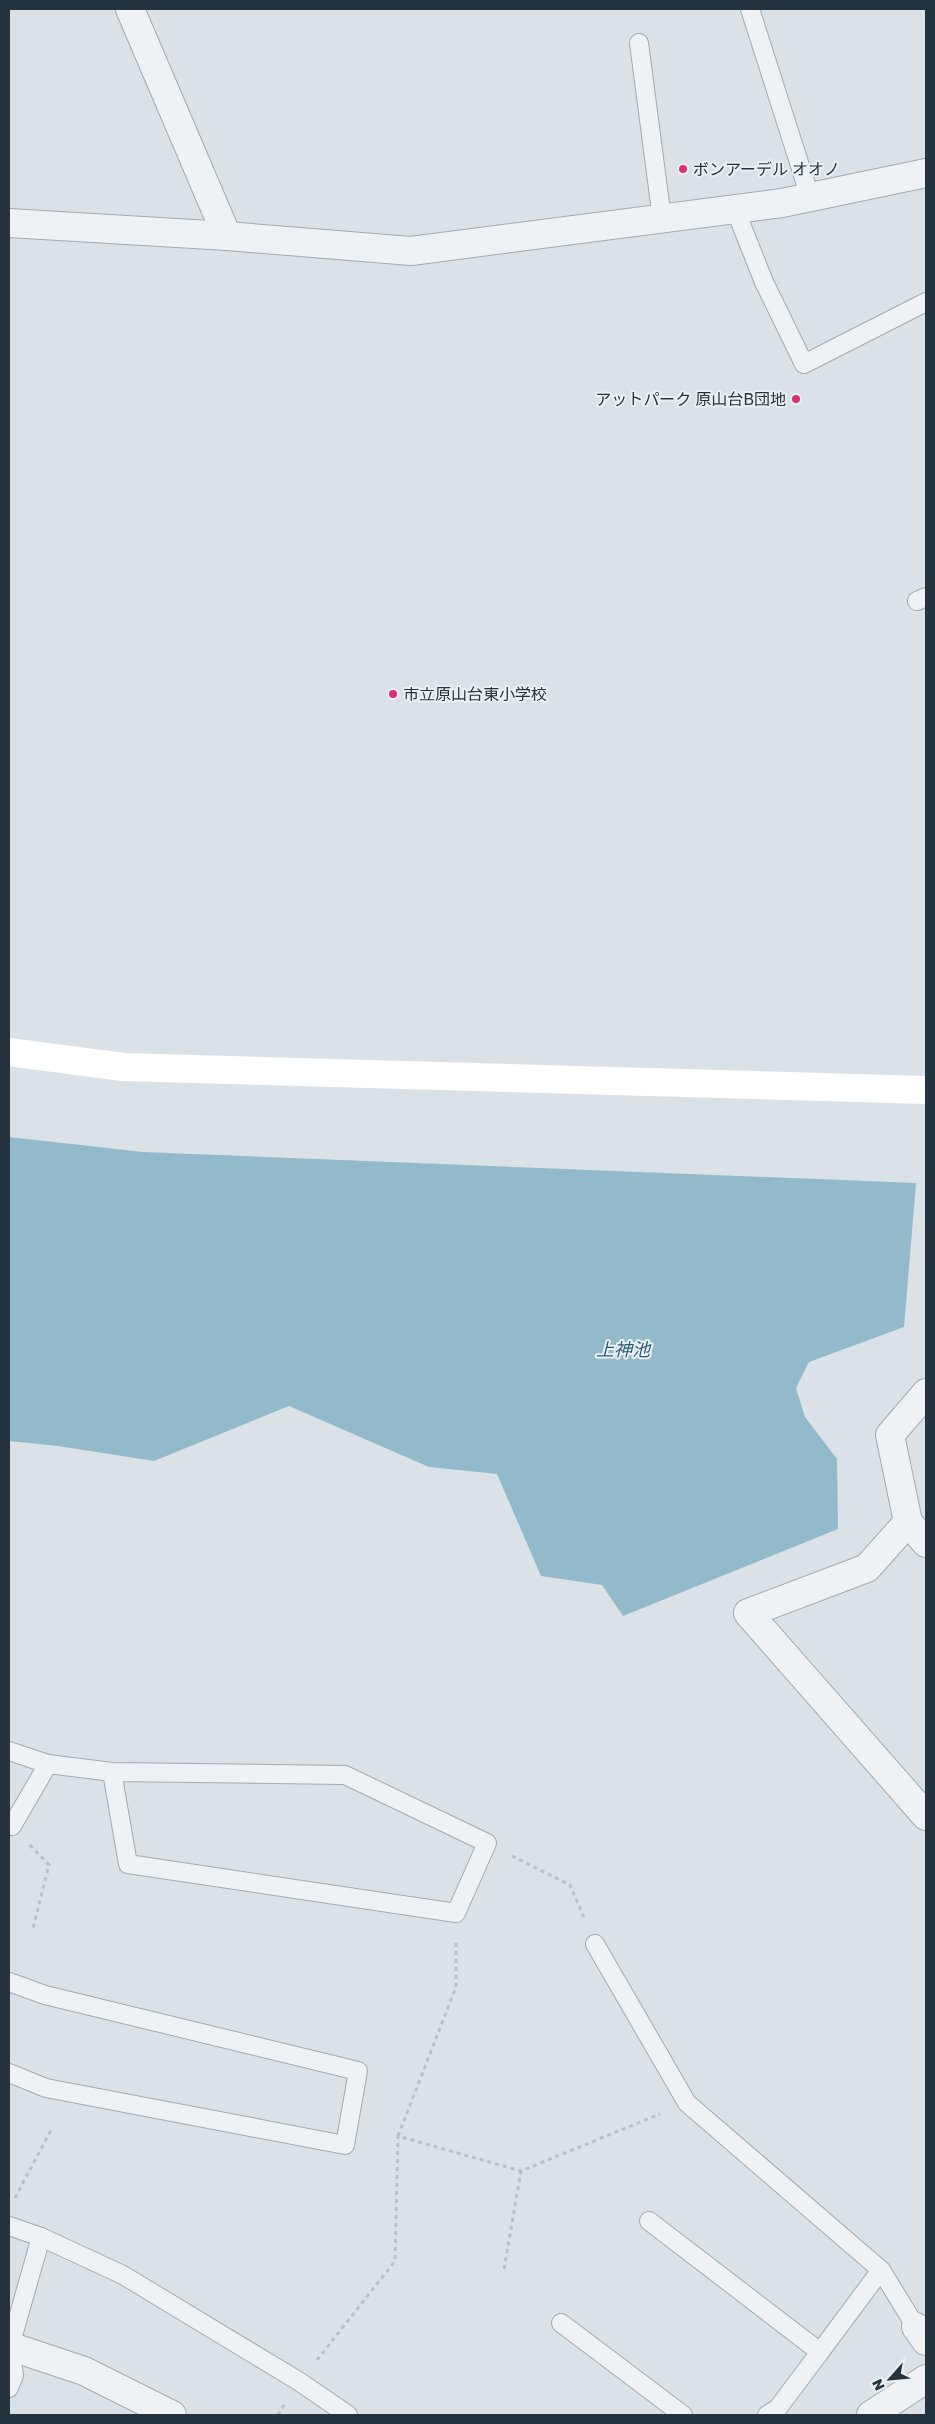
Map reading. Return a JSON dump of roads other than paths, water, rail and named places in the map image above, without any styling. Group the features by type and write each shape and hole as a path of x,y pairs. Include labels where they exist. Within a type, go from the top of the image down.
{"street":[{"path":"130,9 226,236"},
{"path":"9,223 226,236 411,251 735,209 810,197 926,173"},
{"path":"9,1052 123,1067 926,1090"},
{"path":"926,1393 890,1435 908,1522 926,1543"},
{"path":"908,1522 867,1568 748,1613 926,1816"},
{"path":"9,2346 84,2371 172,2415"},
{"path":"871,2415 926,2379"}],"lane":[{"path":"750,9 810,197"},
{"path":"639,43 662,219"},
{"path":"735,209 764,282 804,364 926,302"},
{"path":"9,1751 48,1764 112,1772 345,1775 487,1843 456,1913 128,1864 112,1772"},
{"path":"10,1825 48,1764"},
{"path":"595,1944 687,2103 881,2270 921,2334"},
{"path":"9,1982 45,1995 358,2071 345,2145 46,2088 9,2073"},
{"path":"649,2221 820,2352"},
{"path":"9,2226 41,2237 123,2275 300,2382 348,2415"},
{"path":"9,2388 14,2375 9,2346 41,2237"},
{"path":"767,2415 778,2408 881,2270"},
{"path":"560,2323 683,2415"}],"water":[{"name":"上神池","path":"9,1137 143,1152 916,1183 904,1327 809,1362 796,1388 805,1417 837,1459 838,1529 623,1616 602,1585 541,1576 497,1474 429,1467 289,1406 154,1461 58,1446 9,1441"}],"place":[{"name":"ボンアーデル オオノ","path":"683,169"},
{"name":"アットパーク 原山台B団地","path":"796,399"},
{"name":"市立原山台東小学校","path":"393,694"}]}
